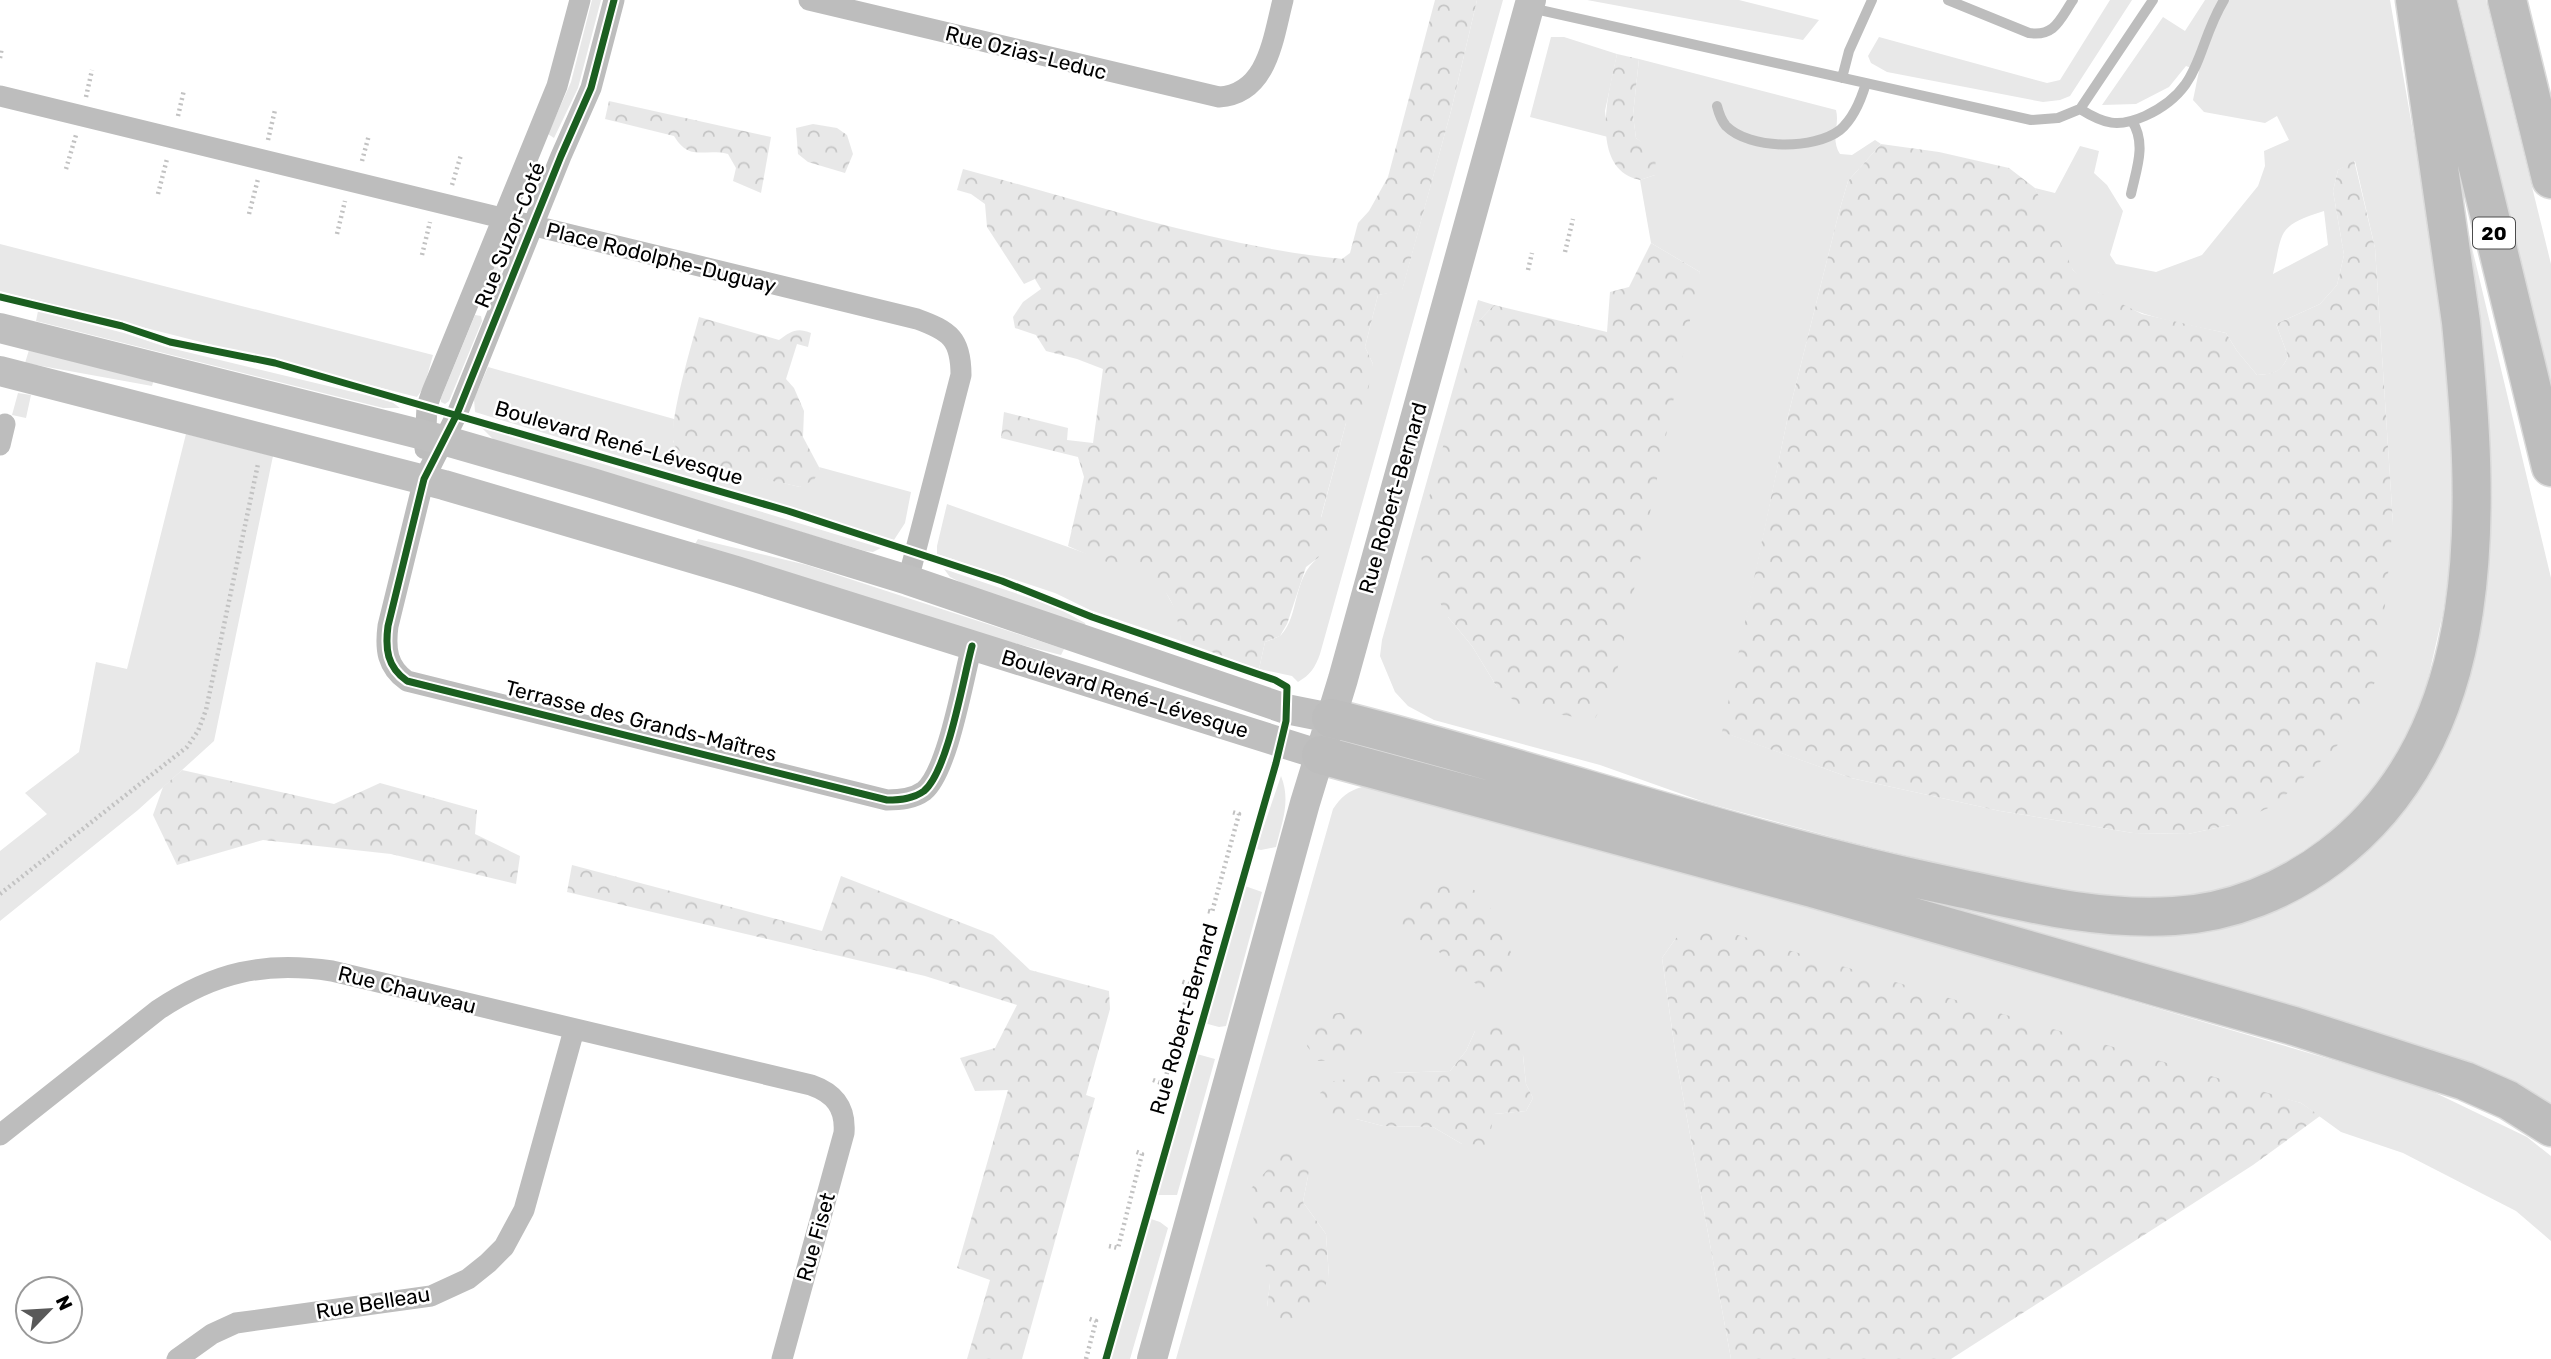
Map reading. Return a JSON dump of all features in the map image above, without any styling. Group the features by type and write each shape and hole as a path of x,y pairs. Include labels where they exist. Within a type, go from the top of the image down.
{"highway":[{"path":"1331,718 1535,773 1861,867 2022,902 2099,915 2176,916 2215,910 2254,899 2321,864 2367,825 2396,792 2412,768 2440,709 2456,648 2466,594 2473,468 2466,371 2415,0"},
{"name":"20","path":"2437,0 2551,467"},
{"path":"2507,0 2551,179"},
{"path":"2522,59 2551,135"},
{"path":"1321,755 1812,888 2294,1026 2465,1081 2508,1100 2551,1127"}],"main road":[{"name":"Rue Robert-Bernard","path":"1153,1359 1530,4"},
{"name":"Boulevard René-Lévesque","path":"0,328 434,437 592,483 908,580 1286,709 1331,718"},
{"name":"Boulevard René-Lévesque","path":"0,371 424,479 736,571 1321,755"}],"street":[{"name":"Rue Suzor-Coté","path":"424,479 434,437 427,406 557,86 580,0"},
{"name":"Rue Suzor-Coté","path":"434,437 457,414 591,88 614,0"},
{"name":"Rue Ozias-Leduc","path":"808,0 1206,95 1229,97 1244,91 1266,64 1283,0"},
{"name":"Place Rodolphe-Duguay","path":"0,96 917,319 940,329 952,337 959,348 961,375 908,580"},
{"name":"Rue Suzor-Coté","path":"534,144 561,156"},
{"name":"Rue Suzor-Coté","path":"470,300 498,311"},
{"name":"Terrasse des Grands-Maîtres","path":"424,479 386,640 391,664 397,674 407,681 887,800 902,800 922,792 930,784 940,765 972,646"},
{"name":"Rue Chauveau","path":"0,1135 169,1003 204,984 247,971 299,966 332,971 811,1085 835,1098 844,1114"},
{"name":"Rue Belleau","path":"177,1359 212,1334 236,1324 416,1300 441,1293 478,1271 503,1247 524,1210 574,1030"},
{"name":"Rue Fiset","path":"782,1359 842,1147 844,1114"}],"lane":[{"path":"1842,78 1849,51 1872,0"},
{"path":"1948,0 2029,33 2039,34 2054,28 2073,0"},
{"path":"1530,4 2031,120 2058,118 2080,109 2153,0"},
{"path":"2080,109 2097,120 2114,124 2132,121 2164,107 2182,92 2196,67 2214,16 2224,0"},
{"path":"1717,106 1721,119 1738,135 1774,144 1802,145 1837,132 1847,124 1866,83"},
{"path":"2131,194 2141,149 2132,121"}],"path":[{"path":"0,58 2,47"},
{"path":"249,214 275,110"},
{"path":"422,255 461,155"},
{"path":"337,234 350,181"},
{"path":"1565,252 1573,219"},
{"path":"1528,270 1532,253"},
{"path":"0,894 187,747 198,731 206,710 261,453"},
{"path":"1208,911 1212,912 1239,814 1232,812"},
{"path":"1153,1080 1164,1084 1190,984 1180,981"},
{"path":"1109,1246 1118,1248 1143,1154 1134,1151"},
{"path":"1086,1359 1096,1321 1087,1318"}],"green space":[{"path":"592,0 601,0 578,88 554,138 548,134 571,82"},
{"path":"1435,0 1477,0 1451,111 1402,291 1378,295 1365,347 1373,364 1363,417 1346,423 1321,517 1329,532 1318,558 1306,567 1287,624 1280,636 1265,642 1259,669 1181,641 1169,597 1152,580 1068,546 1084,477 1078,457 1001,438 1004,412 1068,428 1067,440 1093,443 1103,369 1046,351 1036,335 1015,328 1013,317 1023,302 1041,289 1035,279 1024,284 987,227 985,204 971,194 957,190 963,169 1198,234 1294,253 1342,259 1350,253 1358,223 1369,211 1388,177"},
{"path":"1477,0 1503,0 1320,654 1312,671 1298,682 1292,676 1259,669 1265,642 1281,635 1287,627 1304,576 1318,558 1321,518 1346,423 1373,364 1365,347 1378,295 1402,290 1451,111"},
{"path":"1587,0 1739,0 1819,20 1803,40"},
{"path":"2110,0 2132,0 2070,96 2060,100 2043,102 1887,72 1871,63 1868,56 1879,37 2047,83 2060,80"},
{"path":"2205,0 2390,0 2430,229 2454,416 2453,545 2443,613 2428,679 2411,731 2377,786 2331,832 2279,867 2234,887 2184,899 2137,901 2036,887 1847,841 1707,803 1600,765 1434,720 1408,706 1395,692 1380,656 1382,640 1478,300 1494,305 1477,323 1448,617 1472,646 1497,687 1700,272 1651,243 1640,180 1655,175 1651,150 1636,138 1633,115 1639,59 1836,110 1835,137 1840,154 1852,155 1875,140 1881,144 1848,181 1839,212 1788,416 1723,732 1851,778 2000,811 2133,833 2188,834 2230,825 2393,523 2375,248 2355,161 2338,170 2333,191 2344,255 2337,285 2320,304 2276,324 2288,356 2283,366 2272,373 2257,375 2226,333 2144,314 2089,286 2069,264 2053,231 2035,188 2055,193 2080,146 2099,151 2094,173 2107,185 2123,211 2110,255 2116,264 2156,272 2202,255 2258,186 2265,166 2264,151 2289,140 2277,116 2265,123 2204,112 2193,100 2199,71 2186,66 2169,87 2136,104 2102,105 2163,17 2185,31","holes":["2324,211 2328,245 2273,274 2281,239 2290,226 2298,221"]},
{"path":"2458,0 2486,0 2551,264 2551,386"},
{"path":"1551,37 1564,37 1617,54 1605,111 1608,137 1530,117"},
{"path":"1617,54 1639,59 1633,115 1636,138 1656,152 1655,175 1640,180 1625,174 1615,164 1606,134 1608,100"},
{"path":"609,101 771,137 761,193 733,181 736,168 728,154 692,152 674,136 605,119"},
{"path":"813,124 837,128 847,135 853,154 845,173 808,162 798,154 796,128"},
{"path":"1881,144 1939,152 2009,168 2035,188 2073,270 2098,292 2142,314 2226,333 2257,375 2276,371 2283,366 2288,356 2276,324 2320,304 2337,285 2344,255 2333,191 2338,170 2354,160 2375,248 2393,523 2385,605 2375,682 2344,739 2275,805 2230,825 2188,834 2133,833 2000,811 1851,778 1722,732 1788,416 1839,212 1848,181"},
{"path":"2468,231 2551,578 2551,1111 1359,746 1361,740 1996,907 2273,903 2449,717 2461,232"},
{"path":"1651,243 1700,272 1614,686 1594,720 1525,709 1497,687 1472,646 1448,617 1426,577 1417,541 1477,323 1494,305 1607,332 1610,292 1629,287"},
{"path":"0,244 433,355 424,387 417,397 0,291"},
{"path":"498,257 504,257 506,261 490,295 485,289"},
{"path":"38,311 124,333 166,347 378,398 392,402 400,408 383,408 36,321"},
{"path":"475,315 481,316 482,321 449,401 445,404 441,402 441,398"},
{"path":"699,317 779,340 794,331 811,333 808,347 797,344 786,379 794,388 804,411 803,437 820,469 814,480 800,487 731,471 694,459 681,452 674,444 677,402"},
{"path":"29,350 154,379 152,386 25,363"},
{"path":"488,367 674,419 673,442 708,465 800,487 820,469 819,467 911,492 905,523 894,540 475,412 474,399"},
{"path":"18,393 31,395 26,418 12,415"},
{"path":"481,427 881,548 873,552 865,551 494,440"},
{"path":"186,434 273,456 214,741 138,810 0,921 0,851 47,814 25,793 79,752 96,662 127,669"},
{"path":"947,504 1144,574 1163,587 1179,616 1181,641 1090,610 1055,593 937,554"},
{"path":"698,539 807,565 1064,649 1061,655 968,631 695,544"},
{"path":"944,569 1056,607 1085,623 1086,627 966,585 950,577"},
{"path":"182,770 334,804 380,783 477,810 475,834 520,856 516,884 391,854 263,840 177,865 153,815 163,787"},
{"path":"1281,776 1285,803 1276,847 1256,849"},
{"path":"1357,789 1379,789 1857,920 2421,1086 2527,1137 2551,1156 2551,1241 2516,1211 2403,1153 2341,1132 2301,1103 1676,938 1662,958 1676,1058 1731,1359 1176,1359 1333,809 1345,795","holes":["1475,1031 1523,1055 1526,1084 1533,1098 1526,1111 1494,1114 1462,1144 1433,1127 1383,1126 1356,1119 1392,1073 1450,1071 1466,1051","1309,1171 1303,1202 1326,1234 1329,1277 1267,1307 1270,1283"]},
{"path":"572,865 822,931 841,876 993,935 1030,970 1109,991 1110,1009 1086,1095 1095,1098 1022,1359 967,1359 990,1280 957,1268 1008,1090 975,1091 960,1058 995,1048 1017,1005 925,976 567,892"},
{"path":"1446,882 1474,890 1488,900 1513,962 1512,972 1505,986 1486,989 1456,973 1436,948 1412,941 1401,924 1399,907 1423,889"},
{"path":"1245,886 1262,892 1226,1026 1219,1027 1204,1023"},
{"path":"1699,931 1731,933 2301,1103 2320,1116 2253,1165 1951,1359 1731,1359 1676,1058 1662,958 1676,938"},
{"path":"1350,1011 1364,1022 1355,1048 1344,1057 1318,1061 1307,1046 1306,1028 1321,1016"},
{"path":"1498,1019 1520,1028 1526,1084 1533,1098 1526,1111 1494,1114 1488,1145 1462,1144 1433,1127 1383,1126 1356,1119 1330,1122 1320,1093 1334,1081 1392,1073 1450,1071 1466,1051 1475,1031"},
{"path":"1197,1054 1215,1059 1177,1195 1157,1195"},
{"path":"1304,1151 1309,1171 1303,1202 1326,1234 1329,1277 1313,1312 1280,1323 1267,1307 1270,1283 1247,1193 1281,1154"},
{"path":"1151,1219 1168,1228 1130,1359 1110,1359"}],"cycle path":[{"path":"614,0 591,88 457,414 424,479 388,626 387,650 391,664 407,681 892,800 920,794 933,780 947,745 972,646"},
{"path":"0,297 122,326 170,342 275,363 788,511 1002,581 1092,617 1275,680 1287,687 1286,721 1276,763 1106,1359"}]}
